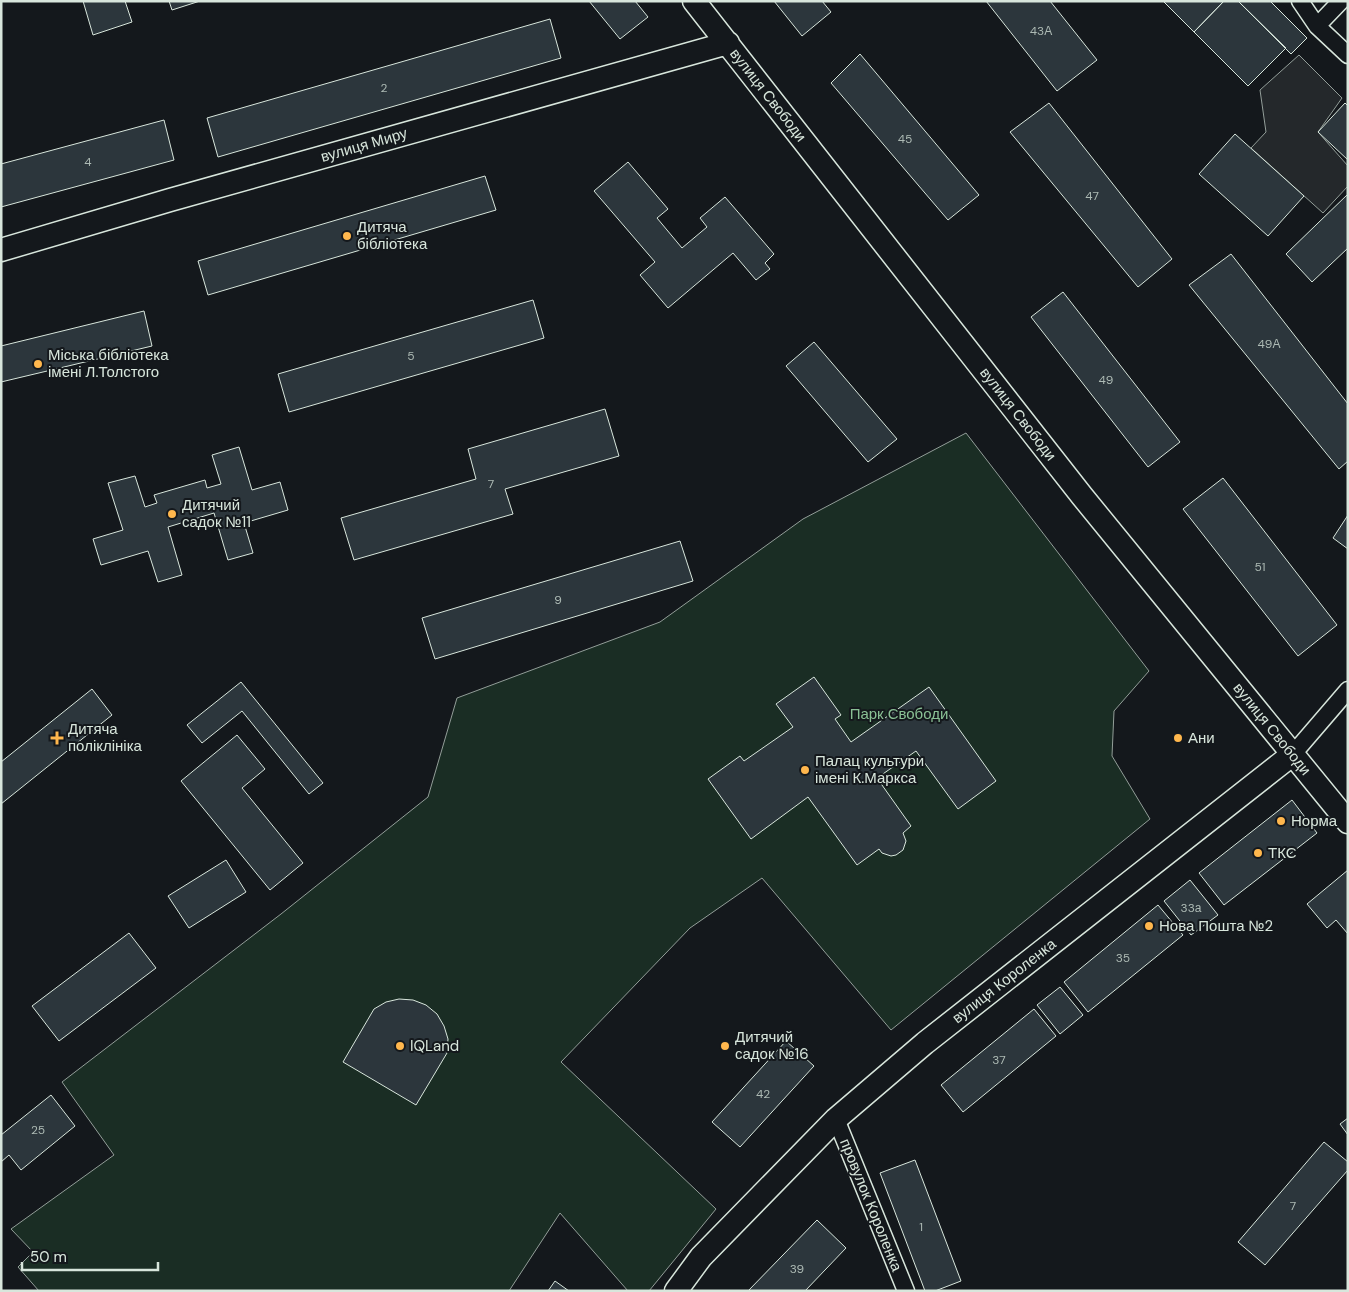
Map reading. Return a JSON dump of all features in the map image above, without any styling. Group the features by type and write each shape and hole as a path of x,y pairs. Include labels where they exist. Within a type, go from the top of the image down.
{"main road":[{"name":"вулиця Свободи","path":"694,1 1082,496 1348,822"},
{"name":"вулиця Миру","path":"1,250 170,200 728,44"},
{"name":"вулиця Короленка","path":"676,1291 701,1257 836,1120 926,1043 1293,754"}],"street":[{"path":"1300,1 1318,26 1348,55"},
{"path":"1318,26 1341,1"},
{"name":"вулиця Короленка","path":"1293,754 1348,690"},
{"name":"провулок Короленка","path":"836,1120 906,1291"}],"green space":[{"name":"Парк Свободи","path":"966,433 1149,671 1114,711 1112,756 1150,819 891,1030 762,878 690,928 561,1062 716,1209 649,1291 628,1291 560,1213 509,1291 39,1291 18,1267 33,1252 11,1229 114,1155 62,1082 281,914 428,797 457,698 660,622 803,519"}],"shaded area":[{"path":"1299,55 1342,98 1318,132 1348,166 1348,186 1323,213 1251,148 1266,132 1260,90"}],"building":[{"path":"83,1 125,1 132,22 93,35"},
{"path":"169,1 200,1 172,10"},
{"path":"589,1 635,1 648,17 620,39"},
{"path":"774,1 822,1 831,12 802,36"},
{"path":"986,1 1050,1 1097,60 1057,91"},
{"path":"1163,1 1224,1 1194,32"},
{"path":"1224,1 1238,1 1286,48 1248,86 1194,32"},
{"path":"1238,1 1270,1 1307,38 1291,54"},
{"path":"550,19 561,58 218,157 207,118"},
{"path":"860,54 979,195 948,220 831,83"},
{"path":"1049,103 1172,259 1138,287 1010,132"},
{"path":"1345,103 1348,106 1348,160 1318,132"},
{"path":"164,120 174,160 1,207 1,164"},
{"path":"1235,134 1304,196 1268,236 1199,174"},
{"path":"628,162 668,209 657,218 682,248 707,227 700,218 725,197 774,254 765,263 770,269 756,280 733,253 668,308 640,275 655,262 594,191"},
{"name":"Дитяча бібліотека","path":"485,176 496,210 208,295 198,261"},
{"path":"1348,194 1348,248 1312,282 1286,254"},
{"path":"1231,254 1348,404 1348,461 1339,469 1189,285"},
{"path":"1063,292 1180,442 1148,467 1031,317"},
{"path":"533,300 544,338 289,412 278,374"},
{"name":"Міська бібліотека імені Л.Толстого","path":"144,311 152,346 1,382 1,346"},
{"path":"814,342 897,439 868,462 786,366"},
{"path":"605,409 619,456 505,489 513,514 354,560 341,518 476,479 468,449"},
{"path":"239,447 252,490 280,482 288,510 244,523 253,553 228,560 214,513 168,527 182,575 158,582 148,551 101,565 93,539 123,530 108,483 135,476 145,507 157,503 154,495 205,480 207,488 221,484 212,455"},
{"path":"1223,478 1337,625 1298,656 1183,509"},
{"path":"1348,515 1348,549 1333,538"},
{"path":"680,541 693,581 435,659 422,618"},
{"name":"Палац культури імені К.Маркса","path":"814,677 841,715 835,719 851,742 929,687 996,781 958,809 916,751 877,778 911,826 903,833 906,841 903,850 891,856 882,853 879,849 857,865 808,797 751,839 708,779 740,756 744,761 793,727 776,704"},
{"path":"241,682 323,783 309,794 242,711 202,743 187,725"},
{"name":"Дитяча поліклініка","path":"92,689 112,715 1,804 1,762"},
{"path":"237,735 265,769 242,788 303,863 270,890 181,781"},
{"name":"ТКС","path":"1292,800 1317,833 1224,905 1199,873"},
{"path":"226,860 246,892 189,928 168,896"},
{"path":"1348,870 1348,934 1336,920 1327,928 1307,904"},
{"path":"1190,880 1218,915 1191,935 1164,901"},
{"path":"1158,905 1183,935 1088,1012 1064,982"},
{"path":"129,933 156,968 59,1041 32,1006"},
{"path":"1060,987 1083,1015 1060,1034 1037,1005"},
{"name":"IQLand","path":"399,999 413,1000 426,1005 437,1014 444,1026 448,1039 447,1053 416,1105 343,1062 374,1009 386,1002"},
{"path":"1034,1009 1056,1036 963,1112 941,1085"},
{"path":"786,1041 814,1066 740,1147 712,1122"},
{"path":"51,1095 75,1126 21,1170 9,1155 1,1162 1,1135"},
{"path":"1348,1118 1348,1135 1340,1124"},
{"path":"1324,1142 1348,1162 1348,1170 1265,1265 1238,1242"},
{"path":"915,1160 961,1281 935,1291 925,1291 880,1173"},
{"path":"817,1220 846,1248 805,1291 748,1291"},
{"path":"555,1281 569,1291 548,1291"}],"place":[{"name":"Дитяча бібліотека","path":"347,236"},
{"name":"Міська бібліотека імені Л.Толстого","path":"38,364"},
{"name":"Дитячий садок №11","path":"172,514"},
{"name":"Дитяча поліклініка","path":"57,738"},
{"name":"Ани","path":"1178,738"},
{"name":"Палац культури імені К.Маркса","path":"805,770"},
{"name":"Норма","path":"1281,821"},
{"name":"ТКС","path":"1258,853"},
{"name":"Нова Пошта №2","path":"1149,926"},
{"name":"IQLand","path":"400,1046"},
{"name":"Дитячий садок №16","path":"725,1046"}]}
